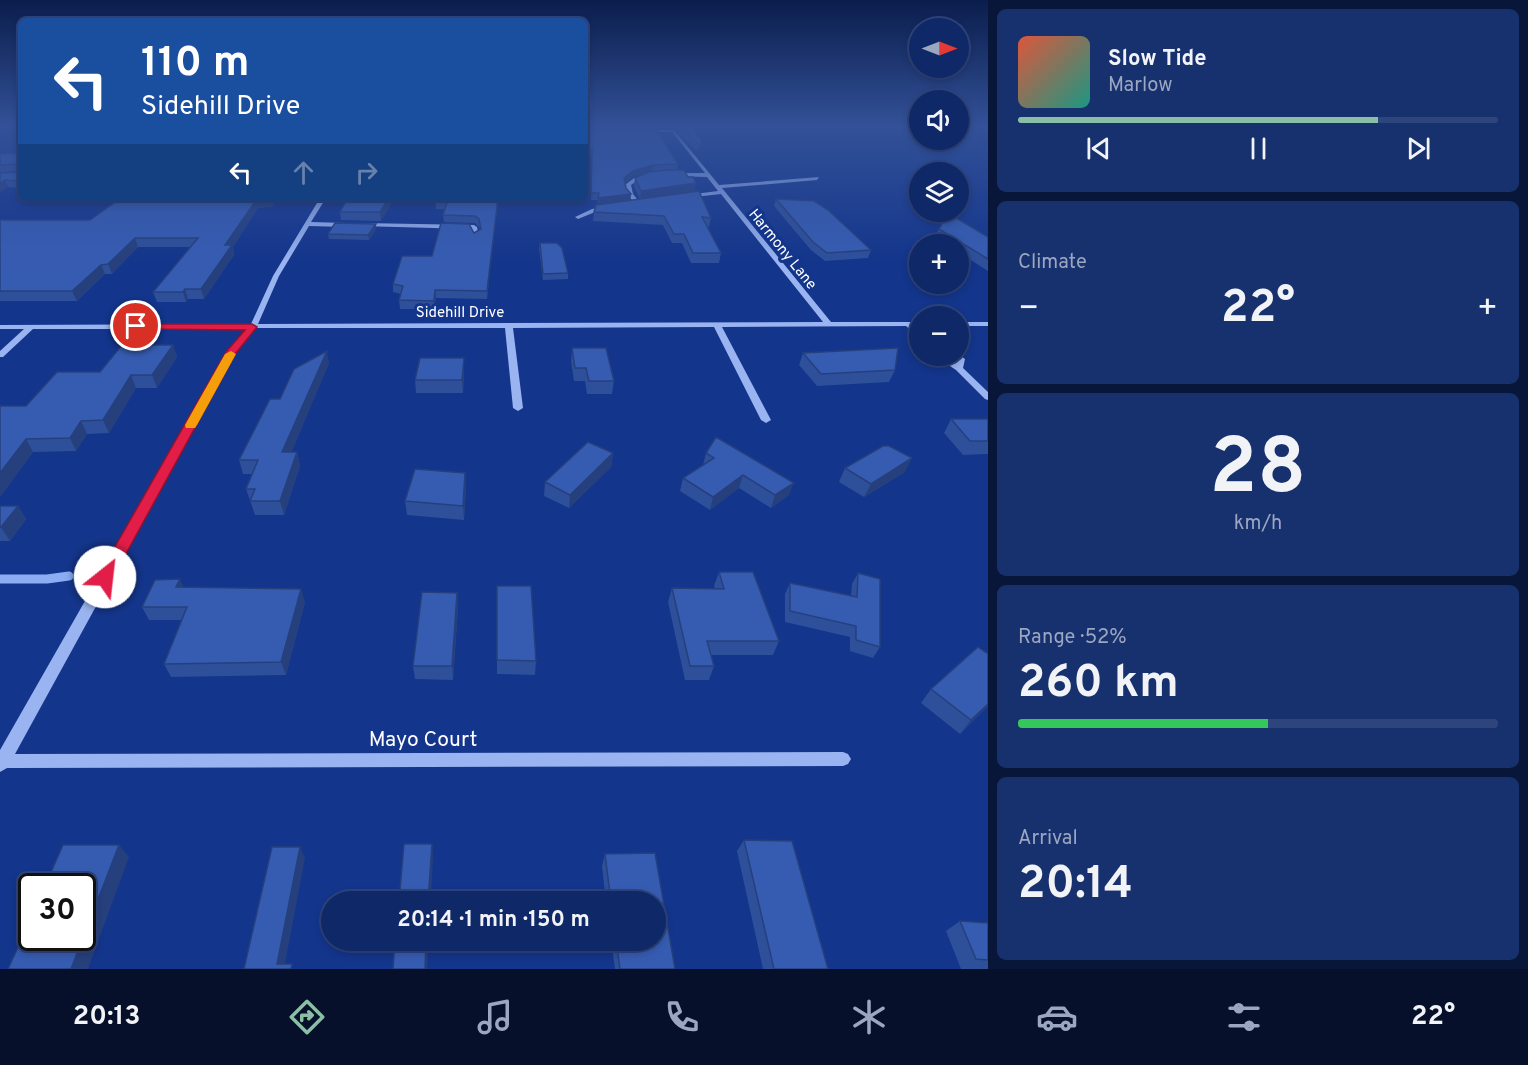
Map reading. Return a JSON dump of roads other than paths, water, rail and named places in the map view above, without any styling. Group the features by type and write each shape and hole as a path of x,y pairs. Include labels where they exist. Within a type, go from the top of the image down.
{"street":[{"name":"Harmony Lane","path":"706,171 829,324"},
{"path":"668,176 709,175"},
{"path":"638,204 630,194 628,185 630,182 658,176"},
{"path":"679,198 720,190 817,178"},
{"path":"1,763 231,352 252,327 276,276 321,201"},
{"path":"629,205 648,202"},
{"path":"578,217 594,210 621,206"},
{"path":"308,224 474,227 476,237"},
{"name":"Sidehill Drive","path":"0,327 908,324"},
{"path":"969,324 988,324"},
{"path":"510,325 518,408"},
{"path":"717,325 766,420"},
{"path":"0,355 31,327"},
{"path":"955,366 988,398"},
{"name":"Mayo Court","path":"1,763 843,759"}],"waterway":[{"path":"0,579 47,579 69,576"}]}
